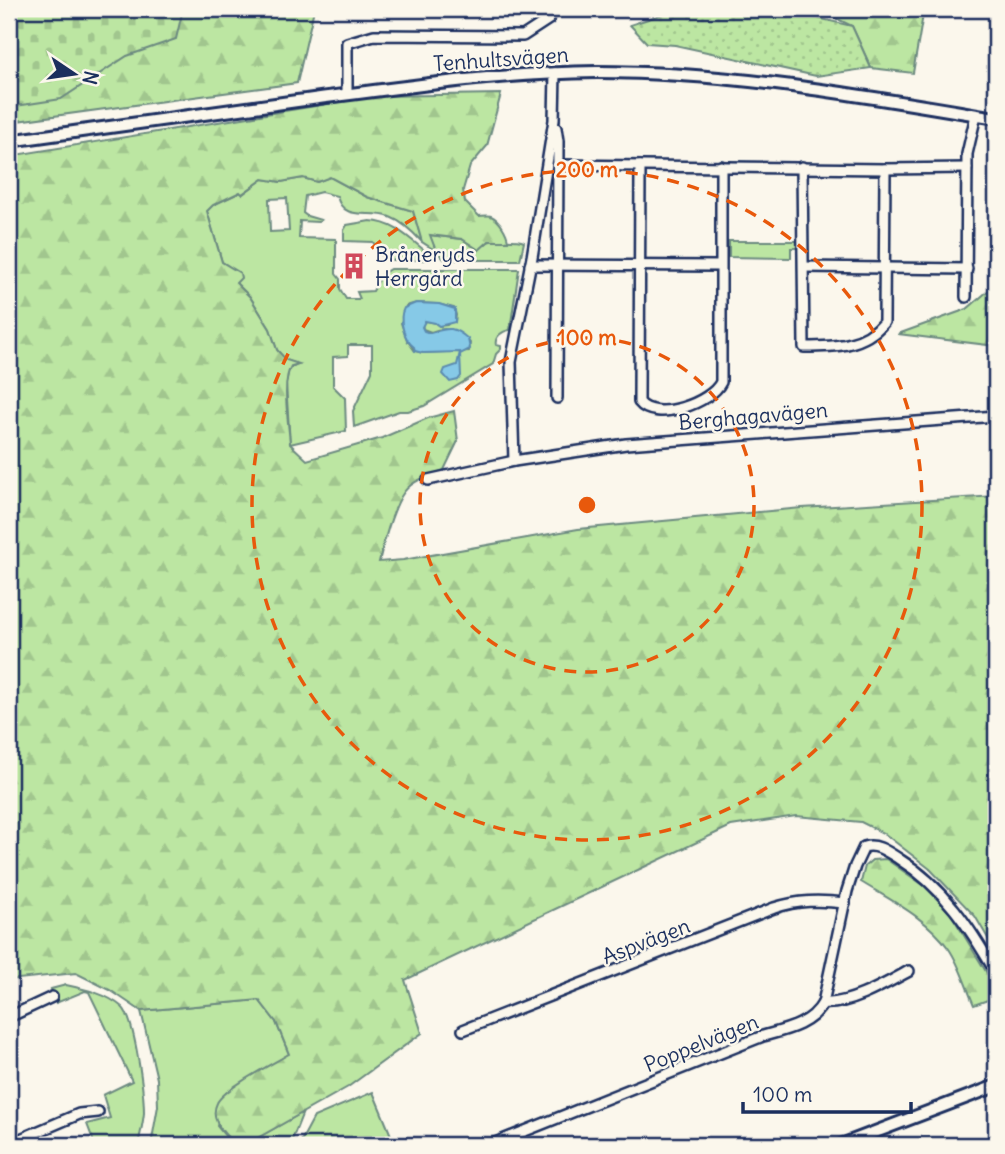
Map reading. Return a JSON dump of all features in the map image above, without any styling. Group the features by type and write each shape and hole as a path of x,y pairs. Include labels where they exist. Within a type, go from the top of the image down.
{"street":[{"path":"347,94 347,43 374,35 523,36 549,19 553,9"},
{"path":"514,461 511,362 554,120 555,73"},
{"name":"Tenhultsvägen","path":"9,141 474,78 555,73 646,73 705,77 996,118"},
{"path":"967,297 967,152 976,115"},
{"path":"554,120 558,141 557,398"},
{"path":"558,165 967,168"},
{"path":"640,166 639,402 650,410 689,406 710,395 720,384 721,166"},
{"path":"802,167 804,347 851,344 883,324 886,169"},
{"path":"530,264 720,266"},
{"path":"804,267 967,269"},
{"name":"Berghagavägen","path":"428,480 514,461 626,444 996,416"},
{"path":"909,971 884,985 833,1005 822,1003 845,903 864,847 879,847 918,872 962,917 996,973"},
{"name":"Aspvägen","path":"463,1030 774,908 811,900 845,903"},
{"path":"9,1017 52,997"},
{"name":"Poppelvägen","path":"490,1145 763,1036 792,1028 817,1014 822,1003"},
{"path":"841,1145 870,1140 996,1086"},
{"path":"9,1144 79,1114 98,1112"}],"green space":[{"path":"9,9 314,9 297,83 9,122"},
{"path":"9,9 183,9 176,39 127,56 61,99 9,107"},
{"path":"797,9 805,15 852,26 871,68 816,76 675,45 647,43 630,25 669,12"},
{"path":"817,9 924,9 913,73 871,68 852,26"},
{"path":"501,94 487,146 470,166 463,190 465,202 479,216 490,216 497,220 508,241 489,241 479,250 462,239 430,235 436,251 422,242 413,211 367,197 330,177 317,182 303,178 281,182 263,179 242,194 240,192 213,205 207,211 222,262 240,273 241,278 236,283 250,297 270,329 277,350 286,360 299,364 291,366 286,382 290,444 307,460 382,438 428,418 454,411 458,441 444,470 417,481 404,492 392,516 379,562 578,529 802,508 996,496 996,952 975,916 930,869 885,834 861,822 796,816 731,826 405,980 422,1033 348,1087 252,1141 236,1144 217,1123 217,1103 238,1084 289,1054 276,1022 259,1000 141,1011 110,990 76,973 9,980 9,156 377,96"},
{"path":"330,177 367,197 413,211 422,242 403,224 390,217 345,210 337,196 321,192 305,196 303,213 321,220 300,221 299,238 336,239 336,274 346,299 360,299 357,292 373,291 382,274 390,269 519,269 510,330 496,339 496,345 501,346 501,349 493,364 424,406 399,411 354,427 353,411 372,371 372,345 348,345 348,356 333,357 333,386 345,398 346,431 290,444 286,384 289,369 297,364 286,360 277,350 270,329 250,297 236,283 228,266 222,262 207,211 213,205 241,192 243,194 263,179 281,182 303,178 317,182","holes":["287,198 289,231 270,232 269,199","416,303 454,308 455,322 452,320 447,325 439,326 425,321 422,324 423,329 431,332 442,329 457,332 470,343 469,351 415,351 407,340 401,323 406,306"]},
{"path":"370,221 387,225 402,233 430,255 430,260 384,260 373,242 344,241 347,225"},
{"path":"429,235 462,239 479,250 491,241 524,242 520,260 445,260 436,251"},
{"path":"729,241 799,241 799,248 791,248 791,258 729,257"},
{"path":"996,284 996,346 898,334 967,309"},
{"path":"886,859 926,887 951,914 996,988 996,997 974,1005 956,962 940,938 908,911 861,882 865,866 872,860"},
{"path":"66,985 103,995 122,1007 127,1014 138,1057 144,1103 138,1145 95,1145 87,1124 110,1118 103,1095 132,1081 89,992 85,991 56,1003 51,989"},
{"path":"259,1000 276,1022 289,1054 226,1093 217,1126 230,1142 252,1141 303,1112 290,1145 151,1145 158,1106 157,1079 141,1011"},
{"path":"373,1092 395,1145 299,1145 314,1117"}],"water":[{"path":"416,303 439,304 455,309 455,322 439,326 425,321 422,327 430,333 446,329 458,331 468,339 470,349 460,354 461,376 458,380 450,382 443,374 445,369 457,365 460,352 423,353 415,351 407,340 402,313 404,308"}],"place":[{"name":"Bråneryds Herrgård","path":"354,266"}]}
